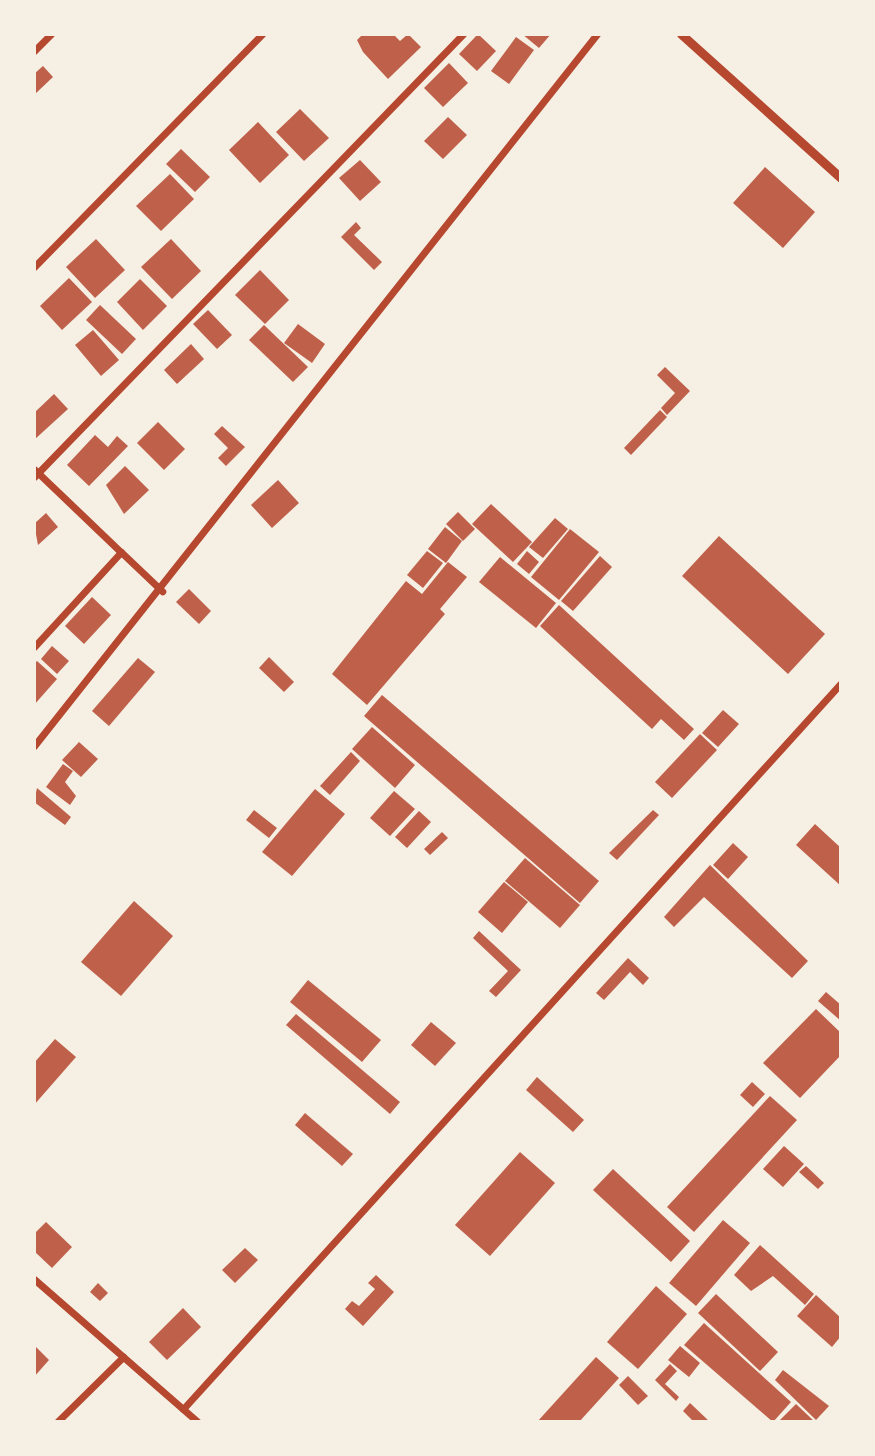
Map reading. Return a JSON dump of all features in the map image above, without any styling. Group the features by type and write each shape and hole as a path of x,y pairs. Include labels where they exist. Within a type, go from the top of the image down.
{"street":[{"path":"34,51 51,34"},
{"path":"34,267 262,34"},
{"path":"162,591 35,473 463,34"},
{"path":"34,746 162,591 597,34"},
{"path":"681,34 841,178"},
{"path":"34,647 121,552"},
{"path":"183,1409 841,683"},
{"path":"34,1279 198,1422"},
{"path":"57,1422 123,1357"}],"building":[{"path":"363,34 393,34 400,41 408,34 421,47 388,79 363,52 357,40"},
{"path":"478,34 496,51 477,71 459,54"},
{"path":"522,34 551,34 539,48"},
{"path":"516,37 534,50 509,84 491,71"},
{"path":"449,63 468,83 443,107 424,88"},
{"path":"43,66 53,77 34,95 34,74"},
{"path":"300,109 329,138 304,161 276,132"},
{"path":"448,117 467,135 443,159 424,141"},
{"path":"258,122 289,155 260,183 229,150"},
{"path":"181,149 210,177 195,192 166,164"},
{"path":"360,160 381,182 360,201 339,178"},
{"path":"765,167 815,212 783,248 733,203"},
{"path":"170,174 194,199 161,231 136,206"},
{"path":"356,222 361,228 354,235 382,262 374,270 341,237"},
{"path":"96,239 125,270 95,298 66,267"},
{"path":"171,239 201,271 172,299 141,267"},
{"path":"260,270 289,300 265,324 235,295"},
{"path":"69,278 92,302 62,330 40,306"},
{"path":"140,279 167,306 143,330 117,302"},
{"path":"100,305 136,339 122,354 86,320"},
{"path":"208,310 232,335 217,349 193,324"},
{"path":"298,324 325,344 312,363 284,343"},
{"path":"264,325 308,367 293,382 249,340"},
{"path":"93,330 119,360 101,376 75,345"},
{"path":"191,344 204,359 177,384 164,370"},
{"path":"665,367 690,391 667,415 661,408 675,393 657,375"},
{"path":"54,394 68,409 34,440 34,413"},
{"path":"660,410 667,417 631,455 624,448"},
{"path":"158,422 185,449 164,470 137,443"},
{"path":"222,426 245,447 226,466 218,458 228,448 214,434"},
{"path":"95,435 108,447 117,436 128,446 89,486 67,465"},
{"path":"125,466 149,490 124,514 106,485"},
{"path":"278,480 299,503 272,528 251,505"},
{"path":"491,504 532,542 513,562 472,524"},
{"path":"458,512 475,529 463,541 446,524"},
{"path":"46,513 58,527 38,545 34,524"},
{"path":"555,518 568,529 543,558 529,547"},
{"path":"445,527 462,541 446,563 428,549"},
{"path":"570,529 599,552 559,600 531,577"},
{"path":"719,536 825,634 788,674 682,576"},
{"path":"427,551 443,563 423,588 407,575"},
{"path":"527,551 539,562 529,574 517,564"},
{"path":"600,556 612,567 573,611 561,601"},
{"path":"500,557 556,603 536,628 479,582"},
{"path":"448,562 467,577 440,609 445,614 367,705 332,674 406,581 422,594"},
{"path":"189,589 211,611 199,624 176,602"},
{"path":"92,597 111,615 84,644 65,626"},
{"path":"559,605 694,729 684,740 661,719 652,729 540,626"},
{"path":"52,646 69,661 57,674 41,659"},
{"path":"269,657 294,682 284,692 259,668"},
{"path":"138,658 155,672 109,726 92,711"},
{"path":"37,661 57,679 34,705 34,664"},
{"path":"382,695 599,881 580,903 364,716"},
{"path":"723,710 739,724 718,747 702,733"},
{"path":"372,727 415,765 395,788 352,749"},
{"path":"700,734 717,750 672,798 655,782"},
{"path":"79,742 98,759 81,777 62,760"},
{"path":"351,752 360,761 330,795 320,786"},
{"path":"63,764 73,771 65,782 76,796 70,805 46,787"},
{"path":"37,788 71,817 65,825 34,802"},
{"path":"315,789 345,814 292,876 262,852"},
{"path":"394,791 415,809 390,836 370,818"},
{"path":"254,810 277,828 269,838 246,820"},
{"path":"653,810 659,815 617,860 609,853"},
{"path":"419,811 431,822 407,848 395,837"},
{"path":"815,824 841,848 841,886 796,845"},
{"path":"442,832 448,838 430,855 424,849"},
{"path":"733,843 748,857 728,879 713,865"},
{"path":"525,858 580,905 560,928 505,881"},
{"path":"710,865 808,961 792,978 704,897 674,927 664,917"},
{"path":"504,882 528,902 502,933 478,912"},
{"path":"134,901 173,936 121,996 81,962"},
{"path":"479,931 521,970 496,997 489,991 508,971 473,938"},
{"path":"628,958 649,978 643,985 630,972 604,1000 596,993"},
{"path":"308,980 381,1040 362,1062 290,1002"},
{"path":"826,992 841,1005 841,1021 818,1001"},
{"path":"816,1009 841,1033 841,1055 800,1098 763,1063"},
{"path":"296,1014 400,1102 390,1114 286,1025"},
{"path":"431,1022 456,1043 435,1066 411,1045"},
{"path":"55,1039 76,1057 34,1105 34,1063"},
{"path":"537,1077 584,1120 573,1132 526,1090"},
{"path":"752,1082 765,1094 753,1107 740,1095"},
{"path":"770,1096 797,1120 694,1232 667,1207"},
{"path":"305,1113 353,1154 342,1166 295,1125"},
{"path":"784,1146 804,1164 783,1187 763,1169"},
{"path":"520,1152 555,1183 490,1256 455,1225"},
{"path":"806,1166 824,1183 818,1189 799,1172"},
{"path":"613,1169 690,1241 671,1262 593,1190"},
{"path":"723,1220 750,1243 696,1306 669,1283"},
{"path":"46,1222 72,1247 52,1268 34,1251 34,1234"},
{"path":"760,1245 814,1294 805,1305 773,1276 751,1291 734,1275"},
{"path":"245,1248 258,1260 235,1283 222,1270"},
{"path":"376,1275 394,1292 363,1326 345,1309 352,1301 359,1306 375,1289 368,1283"},
{"path":"98,1283 108,1293 100,1301 90,1292"},
{"path":"656,1286 687,1314 638,1369 607,1342"},
{"path":"716,1294 778,1352 760,1371 698,1313"},
{"path":"816,1295 841,1318 841,1336 832,1347 797,1316"},
{"path":"183,1308 201,1327 167,1360 149,1342"},
{"path":"704,1323 791,1402 773,1422 684,1345"},
{"path":"34,1345 49,1360 34,1377"},
{"path":"680,1346 700,1363 689,1377 668,1360"},
{"path":"596,1357 619,1378 579,1422 537,1422"},
{"path":"670,1364 677,1371 665,1384 679,1397 676,1401 655,1380"},
{"path":"783,1370 829,1406 816,1420 775,1380"},
{"path":"628,1376 648,1396 638,1405 619,1385"},
{"path":"690,1403 710,1422 694,1422 683,1411"},
{"path":"796,1404 815,1422 778,1422"}]}
